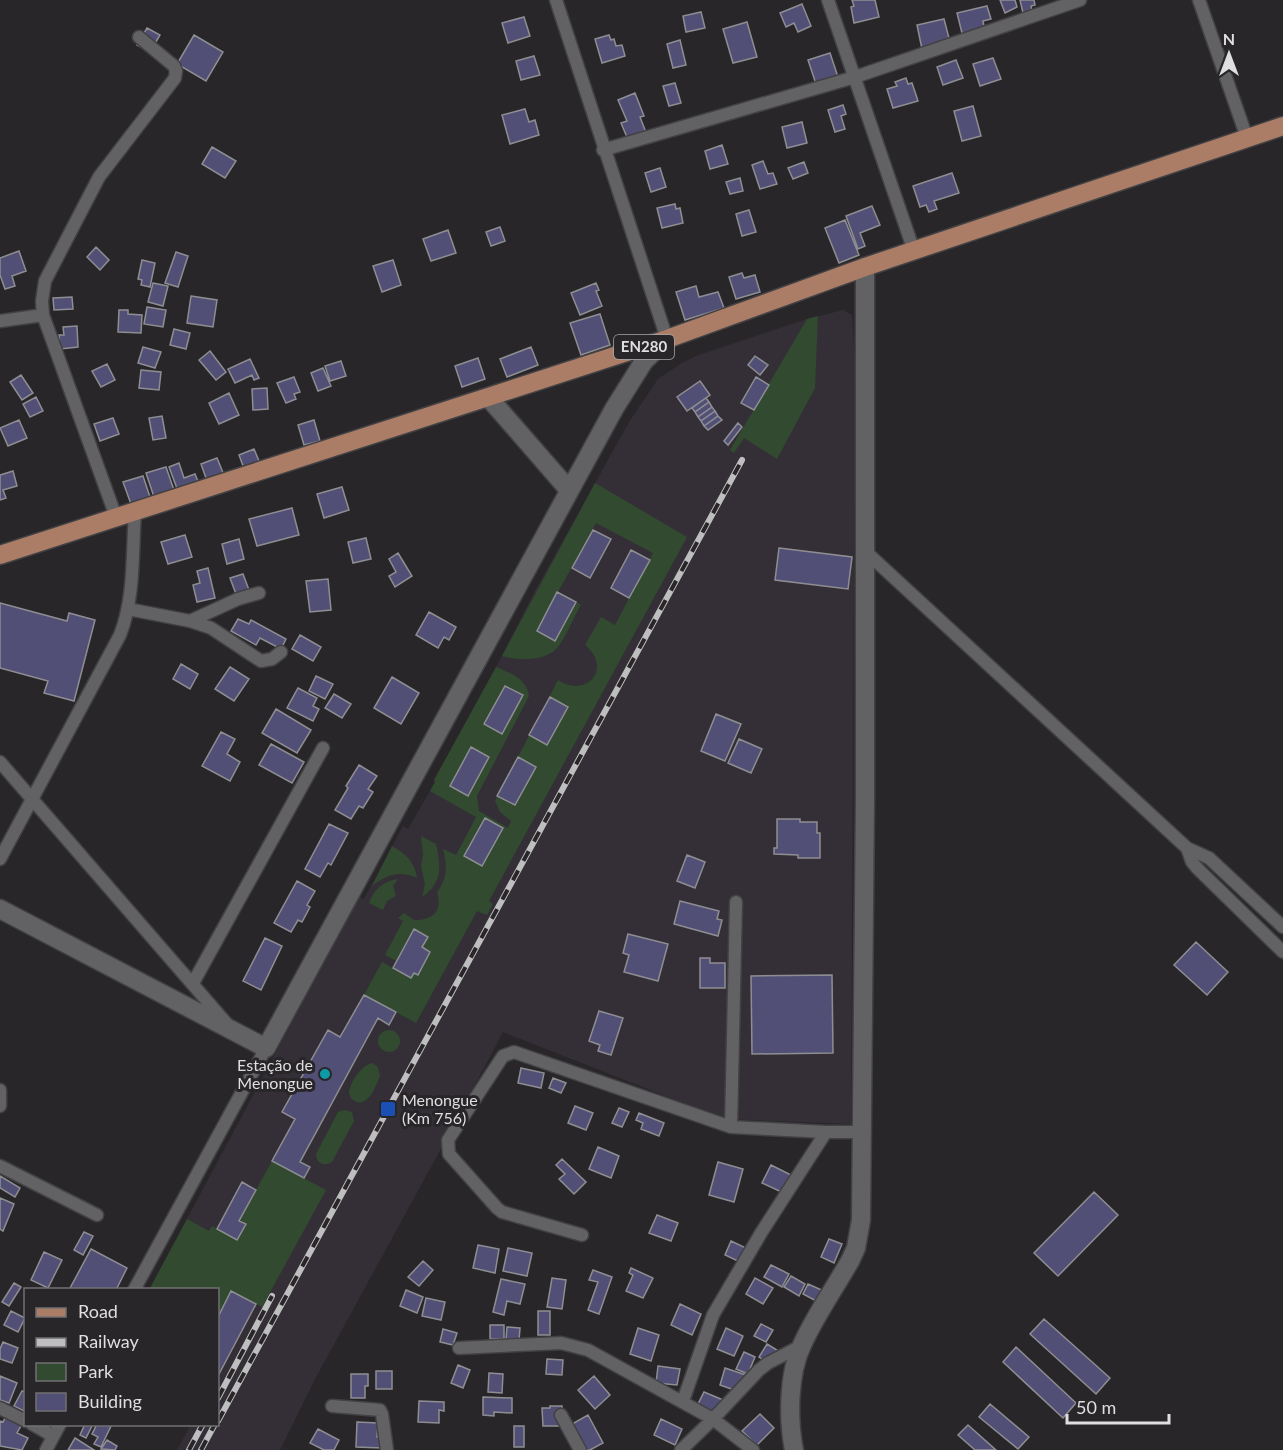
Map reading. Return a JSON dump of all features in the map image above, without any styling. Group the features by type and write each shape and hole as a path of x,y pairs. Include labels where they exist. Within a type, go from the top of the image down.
{"main road":[{"name":"EN280","path":"0,555 667,339 865,267 1283,126"},
{"path":"794,1450 790,1407 794,1374 801,1346 850,1262 856,1248 861,1220 865,799 865,267"},
{"path":"0,909 266,1048 614,409 644,361 667,339"},
{"path":"489,398 569,490"}],"street":[{"path":"556,0 603,150 667,339"},
{"path":"828,0 914,251"},
{"path":"603,150 855,77 1080,0"},
{"path":"1199,0 1246,138"},
{"path":"116,517 43,315 42,301 45,281 99,177 175,78 174,66 139,37"},
{"path":"0,321 43,315"},
{"path":"0,859 120,635 128,609 135,512"},
{"path":"865,551 1187,848 1209,858 1283,927"},
{"path":"190,621 238,598 259,593"},
{"path":"128,609 190,621 216,630 261,661 272,659 281,651"},
{"path":"193,983 323,748"},
{"path":"0,762 232,1030"},
{"path":"1187,848 1197,868 1283,952"},
{"path":"731,1127 736,902"},
{"path":"135,1288 266,1048"},
{"path":"582,1235 502,1212 449,1154 448,1140 503,1056 514,1052 731,1127 861,1132"},
{"path":"0,1090 0,1106"},
{"path":"683,1401 713,1315 761,1233 826,1132"},
{"path":"0,1166 97,1215"},
{"path":"459,1348 561,1343 574,1345 588,1350 683,1401 713,1419 753,1450"},
{"path":"681,1450 759,1370 801,1346"},
{"path":"332,1406 380,1410 387,1450"},
{"path":"0,1408 24,1419"},
{"path":"561,1415 580,1450"},
{"path":"34,1426 53,1436"},
{"path":"46,1450 59,1426"}],"shaded area":[{"path":"843,310 852,315 855,363 851,1124 724,1119 503,1032 315,1379 280,1450 177,1450 189,1426 219,1426 219,1288 150,1288 359,897 364,899 403,826 408,829 536,589 629,422 658,379 696,356 807,319"}],"green space":[{"path":"818,316 815,388 777,459 744,438 734,453 730,450 807,319"},
{"path":"595,483 687,537 489,901 493,904 487,915 477,911 416,1023 364,995 382,962 411,978 414,973 418,974 430,952 422,947 428,937 414,929 396,961 385,955 403,921 398,918 404,913 414,920 421,920 435,914 439,905 437,892 446,871 443,849 456,855 476,817 430,791 434,780 496,667 517,677 525,685 529,696 477,796 479,811 508,828 511,821 500,812 495,801 558,680 578,686 593,678 597,663 585,645 601,617 615,625 653,553 596,523 558,592 581,605 558,647 542,657 521,659 502,656"},
{"path":"421,836 436,844 439,860 437,880 429,892 422,897 425,884 421,866 423,855"},
{"path":"392,846 409,859 417,878 405,874 393,875 372,886"},
{"path":"398,879 393,886 396,896 387,901 383,910 369,903 380,886"},
{"path":"389,1030 397,1033 400,1041 397,1049 389,1052 381,1049 378,1041 381,1033"},
{"path":"372,1063 378,1067 380,1076 376,1085 366,1100 355,1101 349,1095 352,1083 361,1070"},
{"path":"344,1110 352,1112 354,1121 332,1162 321,1163 317,1160 316,1154 338,1112"},
{"path":"272,1161 326,1190 262,1307 231,1291 219,1315 219,1288 150,1288 187,1219 209,1231 212,1226 237,1239 245,1224 239,1221"}],"building":[{"path":"852,0 875,0 879,17 854,23"},
{"path":"1000,0 1015,0 1017,7 1005,13"},
{"path":"1020,0 1034,0 1035,5 1031,6 1032,11 1023,13"},
{"path":"802,4 811,26 798,32 794,23 786,27 780,13"},
{"path":"987,6 991,19 983,21 985,32 963,37 957,13"},
{"path":"701,12 705,28 686,32 683,16"},
{"path":"524,17 530,36 508,43 502,23"},
{"path":"944,19 950,42 922,49 917,25"},
{"path":"747,22 757,57 733,63 723,29"},
{"path":"147,28 160,35 150,52 137,45"},
{"path":"194,35 223,52 206,81 177,64"},
{"path":"609,35 611,40 614,39 616,46 622,45 625,56 602,63 595,39"},
{"path":"680,40 686,65 673,68 667,44"},
{"path":"830,53 839,80 817,87 808,60"},
{"path":"534,56 540,75 521,80 516,61"},
{"path":"993,58 1001,79 980,86 973,64"},
{"path":"956,60 963,78 943,85 937,67"},
{"path":"906,78 908,84 912,83 918,101 893,108 887,89 897,86 895,82"},
{"path":"675,83 681,103 669,106 663,86"},
{"path":"635,93 644,116 640,117 647,135 629,142 621,123 627,121 618,100"},
{"path":"843,105 846,114 841,116 845,129 835,132 828,110"},
{"path":"973,106 981,136 962,141 954,111"},
{"path":"525,109 529,122 535,120 539,135 510,144 502,115"},
{"path":"802,122 807,143 787,148 782,127"},
{"path":"722,145 728,164 710,169 705,151"},
{"path":"212,147 236,161 225,178 202,164"},
{"path":"763,161 768,174 773,173 777,184 760,189 752,165"},
{"path":"804,162 808,173 793,179 788,168"},
{"path":"660,168 666,187 651,192 645,173"},
{"path":"952,173 959,193 934,201 937,209 929,212 926,205 920,207 913,186"},
{"path":"740,178 743,191 730,194 726,182"},
{"path":"675,204 676,209 680,208 683,223 662,228 657,208"},
{"path":"872,206 880,225 860,233 865,246 858,249 846,216"},
{"path":"749,210 756,232 742,236 736,214"},
{"path":"845,220 859,255 839,263 825,228"},
{"path":"500,227 505,241 491,246 486,232"},
{"path":"448,230 456,253 431,261 423,239"},
{"path":"96,247 109,260 100,270 87,257"},
{"path":"19,251 26,271 12,276 15,286 5,289 0,275 0,258"},
{"path":"176,252 188,256 178,287 165,283"},
{"path":"142,260 155,263 150,287 141,285 142,280 138,279"},
{"path":"393,260 401,285 382,292 373,266"},
{"path":"742,273 744,278 755,275 760,292 736,299 729,277"},
{"path":"153,283 168,286 163,306 148,302"},
{"path":"596,283 599,290 596,291 602,306 580,315 571,293"},
{"path":"696,286 699,297 718,292 724,308 685,320 676,292"},
{"path":"191,296 217,300 213,327 187,323"},
{"path":"72,297 73,309 54,310 53,298"},
{"path":"147,307 166,310 163,327 144,324"},
{"path":"119,310 128,310 128,314 142,315 141,333 118,332"},
{"path":"600,314 610,345 581,355 570,323"},
{"path":"77,326 78,347 60,349 59,335 64,335 63,327"},
{"path":"174,329 190,333 186,349 170,345"},
{"path":"143,347 161,352 155,368 138,363"},
{"path":"531,347 538,365 507,377 500,359"},
{"path":"210,351 226,372 216,380 199,360"},
{"path":"755,356 768,365 760,375 748,365"},
{"path":"478,358 485,379 462,387 455,366"},
{"path":"250,359 259,378 254,380 252,375 235,383 228,369"},
{"path":"341,361 346,376 330,381 325,366"},
{"path":"107,364 115,380 101,387 92,371"},
{"path":"323,368 331,386 318,391 311,373"},
{"path":"141,370 161,372 159,390 139,388"},
{"path":"21,375 33,393 22,400 10,382"},
{"path":"294,377 300,392 294,394 296,399 286,403 277,383"},
{"path":"756,377 769,385 754,410 741,403"},
{"path":"700,381 710,395 687,411 677,397"},
{"path":"267,388 268,409 253,410 252,389"},
{"path":"229,393 239,415 219,424 209,403"},
{"path":"36,397 43,411 30,417 23,404"},
{"path":"706,398 709,402 695,412 692,408"},
{"path":"709,402 712,407 698,417 695,412"},
{"path":"712,407 715,411 701,421 698,417"},
{"path":"715,411 718,416 704,426 701,421"},
{"path":"162,416 166,438 153,440 149,418"},
{"path":"718,416 722,420 708,430 704,426"},
{"path":"113,418 119,434 100,441 94,424"},
{"path":"19,420 27,438 8,446 0,428"},
{"path":"314,420 320,441 304,445 298,425"},
{"path":"738,423 742,427 728,445 724,441"},
{"path":"254,449 262,468 246,474 239,455"},
{"path":"217,458 224,475 207,481 201,464"},
{"path":"179,463 184,478 195,474 199,484 178,491 169,467"},
{"path":"166,467 175,493 155,500 146,473"},
{"path":"13,471 17,486 3,490 6,498 0,500 0,475"},
{"path":"143,476 150,497 131,504 123,482"},
{"path":"342,487 349,510 324,518 317,494"},
{"path":"292,508 299,535 257,546 249,519"},
{"path":"593,530 611,539 590,578 572,568"},
{"path":"185,535 192,557 168,564 161,542"},
{"path":"366,538 371,559 353,563 348,542"},
{"path":"239,539 244,559 227,564 222,544"},
{"path":"779,548 852,557 848,589 775,580"},
{"path":"631,550 650,560 629,598 611,588"},
{"path":"398,553 412,576 395,587 389,576 396,572 389,559"},
{"path":"208,568 215,598 197,602 193,585 200,583 197,571"},
{"path":"243,574 249,590 236,594 230,578"},
{"path":"328,579 331,610 310,612 306,581"},
{"path":"557,592 576,602 555,641 537,631"},
{"path":"0,603 67,621 69,613 95,620 74,701 44,693 48,681 0,668"},
{"path":"429,612 456,627 449,640 444,637 438,648 416,635"},
{"path":"238,619 249,624 251,620 286,639 281,649 260,638 256,645 231,631"},
{"path":"300,635 321,647 313,661 292,649"},
{"path":"181,664 198,674 190,689 173,679"},
{"path":"230,667 249,679 234,701 215,689"},
{"path":"316,676 333,684 325,699 309,691"},
{"path":"392,677 419,693 401,724 374,708"},
{"path":"505,686 523,695 502,734 484,724"},
{"path":"298,688 317,698 313,706 319,709 313,721 287,708"},
{"path":"334,694 351,704 342,718 325,708"},
{"path":"550,697 568,707 547,745 529,735"},
{"path":"276,709 311,730 297,753 262,733"},
{"path":"716,714 741,724 725,761 701,751"},
{"path":"221,732 235,739 227,754 240,762 230,781 202,766"},
{"path":"739,739 762,749 751,773 728,763"},
{"path":"271,744 304,762 292,783 259,765"},
{"path":"471,747 489,757 468,796 450,786"},
{"path":"518,757 536,767 515,805 497,796"},
{"path":"359,765 377,776 368,789 373,792 363,808 359,806 351,819 335,810"},
{"path":"485,818 503,828 482,866 464,856"},
{"path":"777,819 817,822 817,833 820,833 820,858 798,858 798,855 774,854 774,848 777,848"},
{"path":"329,824 348,833 331,865 328,863 320,877 305,869"},
{"path":"687,855 705,862 695,888 677,881"},
{"path":"297,881 315,891 307,905 310,907 302,922 298,920 291,932 274,923"},
{"path":"680,901 719,911 717,919 722,920 718,936 674,924"},
{"path":"414,929 428,937 422,947 430,952 418,975 414,973 411,978 393,968"},
{"path":"628,934 668,944 658,981 624,972 629,955 623,953"},
{"path":"265,938 282,946 261,990 243,981"},
{"path":"1196,942 1228,972 1207,995 1174,965"},
{"path":"700,958 710,958 710,963 725,963 725,988 700,988"},
{"path":"832,975 833,1053 752,1054 751,976"},
{"name":"Estação de Menongue","path":"364,995 396,1012 389,1025 378,1018 300,1162 310,1167 304,1178 272,1161 295,1119 282,1112 328,1030 340,1037"},
{"path":"599,1011 623,1018 611,1055 598,1051 600,1045 589,1041"},
{"path":"521,1068 544,1073 541,1088 518,1083"},
{"path":"553,1078 566,1083 561,1093 549,1088"},
{"path":"575,1106 593,1113 586,1130 568,1123"},
{"path":"619,1108 629,1112 622,1127 612,1123"},
{"path":"639,1113 664,1123 659,1136 641,1129 643,1123 636,1120"},
{"path":"598,1147 619,1156 611,1178 589,1169"},
{"path":"562,1159 586,1182 574,1194 559,1179 565,1174 556,1165"},
{"path":"718,1162 743,1169 734,1202 709,1195"},
{"path":"771,1165 799,1179 790,1196 762,1183"},
{"path":"0,1176 20,1188 15,1197 0,1188"},
{"path":"242,1182 256,1190 239,1221 246,1224 237,1240 217,1229"},
{"path":"1094,1192 1118,1215 1058,1276 1034,1253"},
{"path":"0,1198 14,1204 3,1231 0,1229"},
{"path":"657,1215 678,1223 671,1241 649,1233"},
{"path":"84,1232 93,1236 83,1255 74,1250"},
{"path":"829,1239 842,1244 834,1263 821,1257"},
{"path":"731,1241 746,1248 740,1262 725,1255"},
{"path":"478,1245 499,1249 495,1273 473,1268"},
{"path":"508,1248 532,1253 527,1276 503,1271"},
{"path":"91,1249 127,1268 117,1288 70,1288"},
{"path":"44,1252 62,1260 48,1288 31,1280"},
{"path":"423,1261 433,1270 419,1286 408,1277"},
{"path":"771,1265 789,1274 782,1287 764,1277"},
{"path":"631,1268 653,1278 643,1298 626,1291 633,1275 629,1273"},
{"path":"593,1270 612,1277 599,1314 588,1310 598,1282 589,1280"},
{"path":"791,1276 805,1284 799,1296 784,1287"},
{"path":"552,1278 566,1280 562,1309 547,1307"},
{"path":"755,1278 773,1288 763,1304 746,1294"},
{"path":"501,1279 525,1284 520,1304 507,1301 504,1315 493,1312"},
{"path":"14,1283 21,1287 9,1306 2,1302"},
{"path":"808,1284 824,1291 818,1302 803,1294"},
{"path":"406,1290 423,1297 417,1313 400,1306"},
{"path":"231,1291 256,1304 219,1374 219,1315"},
{"path":"426,1298 445,1302 441,1320 422,1316"},
{"path":"680,1304 701,1314 692,1335 671,1325"},
{"path":"11,1311 24,1318 18,1332 4,1325"},
{"path":"538,1311 550,1311 550,1335 538,1335"},
{"path":"1044,1319 1110,1378 1096,1394 1030,1334"},
{"path":"761,1324 773,1330 766,1342 754,1336"},
{"path":"490,1325 504,1325 504,1339 490,1339"},
{"path":"507,1327 520,1328 519,1341 506,1339"},
{"path":"638,1328 659,1335 651,1361 630,1354"},
{"path":"726,1328 743,1336 734,1356 717,1349"},
{"path":"443,1329 457,1333 453,1345 440,1342"},
{"path":"3,1342 18,1348 12,1363 0,1359"},
{"path":"767,1344 780,1352 771,1365 759,1357"},
{"path":"1016,1347 1076,1403 1063,1418 1003,1362"},
{"path":"744,1352 755,1357 748,1374 736,1369"},
{"path":"547,1359 563,1360 562,1375 546,1374"},
{"path":"458,1365 470,1370 463,1388 451,1383"},
{"path":"658,1366 680,1369 677,1385 656,1383"},
{"path":"725,1368 746,1375 740,1392 720,1385"},
{"path":"376,1371 392,1371 392,1389 376,1389"},
{"path":"489,1373 503,1374 502,1393 488,1392"},
{"path":"351,1374 368,1374 365,1398 351,1398"},
{"path":"0,1376 17,1383 9,1403 0,1400"},
{"path":"594,1376 610,1395 595,1409 578,1390"},
{"path":"22,1391 24,1392 24,1411 14,1406"},
{"path":"704,1392 723,1400 717,1415 697,1406"},
{"path":"483,1397 512,1398 512,1413 494,1412 494,1416 483,1415"},
{"path":"419,1401 444,1402 444,1411 439,1410 439,1423 418,1422"},
{"path":"990,1404 1029,1437 1018,1449 979,1417"},
{"path":"550,1406 562,1406 562,1426 543,1426 542,1408 550,1408"},
{"path":"760,1414 774,1428 757,1445 742,1431"},
{"path":"588,1415 603,1443 590,1450 587,1450 572,1424"},
{"path":"6,1416 22,1424 17,1433 28,1438 22,1450 0,1446 0,1421 3,1422"},
{"path":"661,1419 682,1429 675,1445 654,1435"},
{"path":"357,1422 378,1423 377,1437 383,1437 382,1448 356,1447"},
{"path":"968,1425 996,1450 975,1450 958,1435"},
{"path":"84,1426 92,1426 86,1438 80,1435"},
{"path":"96,1426 111,1426 101,1447 94,1444 98,1437 92,1434"},
{"path":"514,1426 524,1426 524,1447 514,1447"},
{"path":"318,1429 339,1440 334,1450 324,1450 310,1443"},
{"path":"75,1438 94,1450 68,1450"},
{"path":"107,1440 117,1446 115,1450 101,1449"}],"railway":[{"path":"219,1419 742,460"},
{"path":"219,1396 272,1296"},
{"path":"189,1450 202,1426"},
{"path":"201,1450 214,1426"}],"place":[{"name":"Estação de Menongue","path":"325,1074"},
{"name":"Menongue (Km 756)","path":"388,1109"}]}
